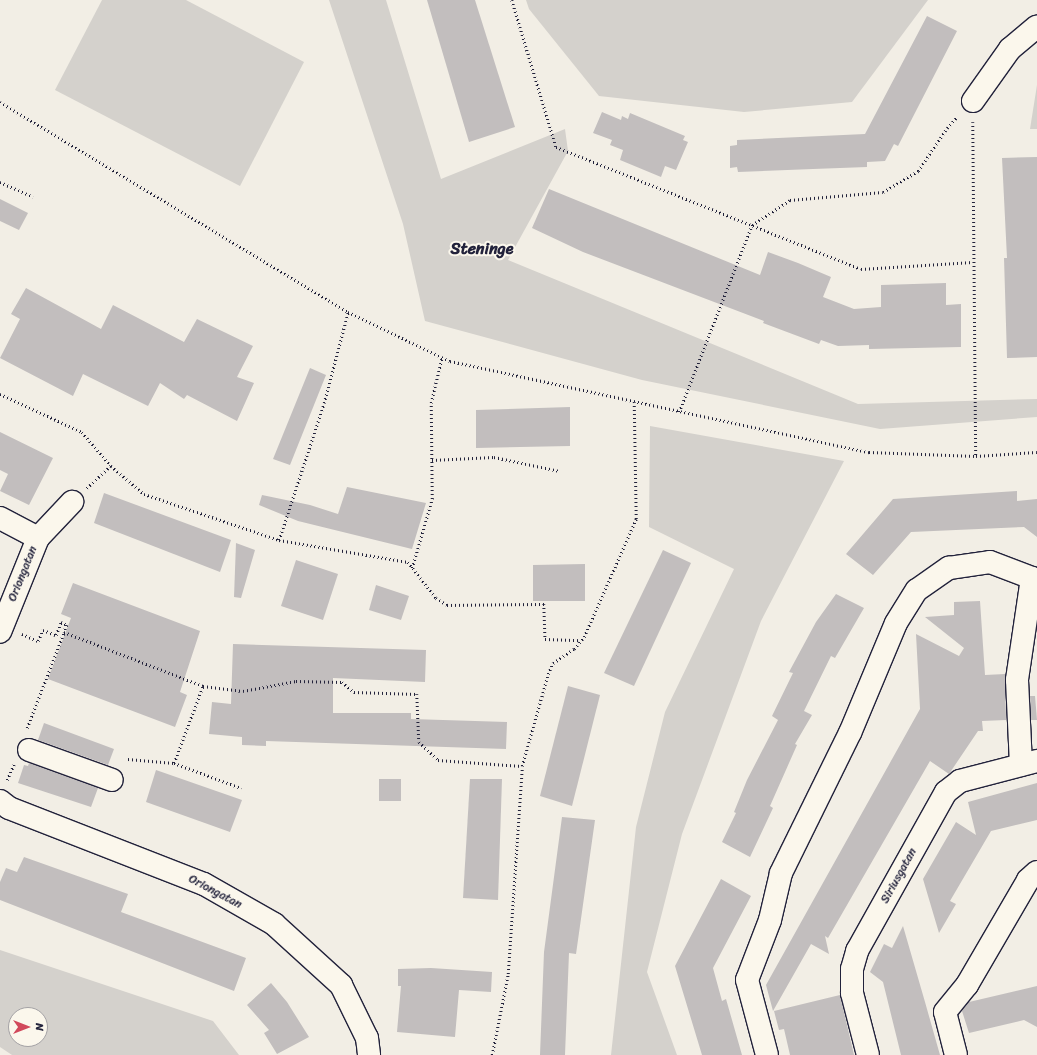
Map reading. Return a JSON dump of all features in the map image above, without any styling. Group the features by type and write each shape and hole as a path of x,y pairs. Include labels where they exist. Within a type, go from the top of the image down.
{"street":[{"path":"973,101 1010,49 1037,26"},
{"name":"Oriongatan","path":"0,632 38,538 72,502"},
{"name":"Oriongatan","path":"0,518 38,538"},
{"path":"767,1055 747,980 770,920 781,873 850,733 896,624 917,590 950,568 990,562 1032,578 1017,680 1029,763"},
{"path":"23,748 112,780"},
{"name":"Siriusgatan","path":"868,1055 852,993 852,969 857,951 946,792 960,781 1029,763"},
{"name":"Oriongatan","path":"2,793 9,808 204,884 274,924 341,985 367,1038 369,1055"},
{"path":"956,1055 945,1012 967,985 1028,880 1037,872"}],"path":[{"path":"512,0 556,147 861,269 973,262"},
{"path":"679,412 752,225 790,200 883,192 918,171 946,128 973,101"},
{"path":"973,101 973,262 976,456"},
{"path":"0,102 348,312 450,361 679,412 869,452 976,456 1037,452"},
{"path":"0,182 33,197"},
{"path":"280,540 324,403 348,312"},
{"path":"412,568 432,499 431,403 442,357"},
{"path":"0,394 82,432 111,466 144,494 280,540 408,562 436,598 446,605 544,604 545,639 582,640"},
{"path":"492,1055 508,974 522,766 550,668 553,663 574,649 582,640 636,519 634,402"},
{"path":"432,460 494,457 560,471"},
{"path":"72,502 111,466"},
{"path":"2,793 23,748 67,625 61,622 56,635 43,630"},
{"path":"64,632 203,686 243,690 296,681 342,682 354,692 417,694 419,742 438,760 522,766"},
{"path":"174,763 203,686"},
{"path":"128,759 174,763 241,788"}],"shaded area":[{"path":"102,0 186,0 304,62 240,186 55,90"},
{"path":"329,0 386,0 441,179 565,129 568,151 508,260 858,404 1037,399 1037,417 880,429 642,380 425,321 403,224"},
{"path":"526,0 928,0 852,102 744,112 599,96 529,9"},
{"path":"1037,85 1037,129 1030,129"},
{"path":"650,426 844,461 761,621 682,834 647,972 677,1055 611,1055 636,827 665,712 734,569 649,527"},
{"path":"0,950 213,1021 239,1055 12,1055 0,1047"}],"building":[{"path":"427,0 475,0 515,127 469,142"},
{"path":"927,16 957,31 898,146 894,144 885,161 867,162 867,167 738,172 737,167 730,168 730,146 737,145 737,140 865,134"},
{"path":"602,112 621,120 622,116 628,119 630,113 685,136 683,140 688,142 676,170 665,166 661,177 620,160 623,150 610,145 612,140 593,133"},
{"path":"1037,157 1037,357 1007,358 1004,258 1007,258 1002,158"},
{"path":"549,189 760,275 768,252 798,263 831,277 823,297 854,309 881,307 881,285 946,283 946,305 961,304 961,347 869,349 869,345 838,346 821,340 819,344 763,323 764,321 583,252 532,228"},
{"path":"0,199 28,213 19,230 0,221"},
{"path":"26,288 101,329 113,305 184,342 197,319 253,346 237,377 254,383 237,421 187,395 184,399 160,383 148,406 83,374 73,396 0,358 20,319 11,314"},
{"path":"310,368 326,375 290,465 273,459"},
{"path":"570,407 570,446 476,448 476,410"},
{"path":"0,432 53,458 29,505 0,491 8,474 0,470"},
{"path":"347,487 426,503 412,549 298,521 259,505 262,495 310,505 338,514"},
{"path":"1017,491 1017,501 1037,499 1037,537 1024,527 911,532 873,575 846,554 893,499"},
{"path":"104,493 231,540 220,572 94,523"},
{"path":"236,543 255,550 241,598 234,597"},
{"path":"663,550 691,563 634,686 604,673"},
{"path":"296,560 338,574 323,620 281,606"},
{"path":"585,564 585,601 533,601 533,565"},
{"path":"73,583 200,631 180,692 187,695 175,727 48,679 71,618 61,614"},
{"path":"376,585 409,596 401,620 369,610"},
{"path":"836,594 864,608 835,658 831,656 804,711 812,715 795,744 797,745 770,806 773,808 750,857 722,842 736,813 734,812 747,780 778,720 772,716 793,673 789,672 816,622"},
{"path":"980,601 985,675 1005,674 1006,720 982,721 983,731 978,731 949,774 930,761 828,938 825,936 829,954 811,944 773,1011 766,985 920,709 916,634 959,656 964,648 925,617 954,615 954,602"},
{"path":"233,644 426,650 425,682 333,678 333,713 411,713 411,719 507,722 506,749 266,741 266,746 242,745 242,737 209,734 212,702 231,704"},
{"path":"568,686 600,695 572,806 540,796"},
{"path":"1030,696 1035,696 1037,720 1031,720"},
{"path":"44,723 114,749 108,765 38,740"},
{"path":"29,763 98,788 91,807 18,783 24,765 28,766"},
{"path":"156,770 242,800 230,832 146,802"},
{"path":"379,779 401,779 401,801 379,801"},
{"path":"470,779 502,779 498,900 463,898"},
{"path":"1037,783 1037,820 991,831 950,901 956,904 939,933 923,879 956,822 976,835 968,802"},
{"path":"562,817 595,820 576,954 569,953 565,1055 540,1055 544,952"},
{"path":"24,857 128,894 121,912 246,958 234,991 0,900 0,882 6,868 17,872"},
{"path":"721,879 751,896 713,968 722,1001 726,999 742,1055 702,1055 675,966"},
{"path":"903,926 940,1055 901,1055 883,982 870,972 884,944 892,948"},
{"path":"431,968 492,972 491,992 459,990 455,1037 397,1032 401,986 398,986 398,969"},
{"path":"271,983 287,1002 309,1037 277,1054 264,1033 269,1030 247,1005"},
{"path":"1037,986 1037,1027 1024,1020 969,1033 962,1011 969,1002"},
{"path":"840,995 854,1055 790,1055 784,1029 779,1030 774,1011"}],"district":[{"name":"Steninge","path":"482,249"}]}
